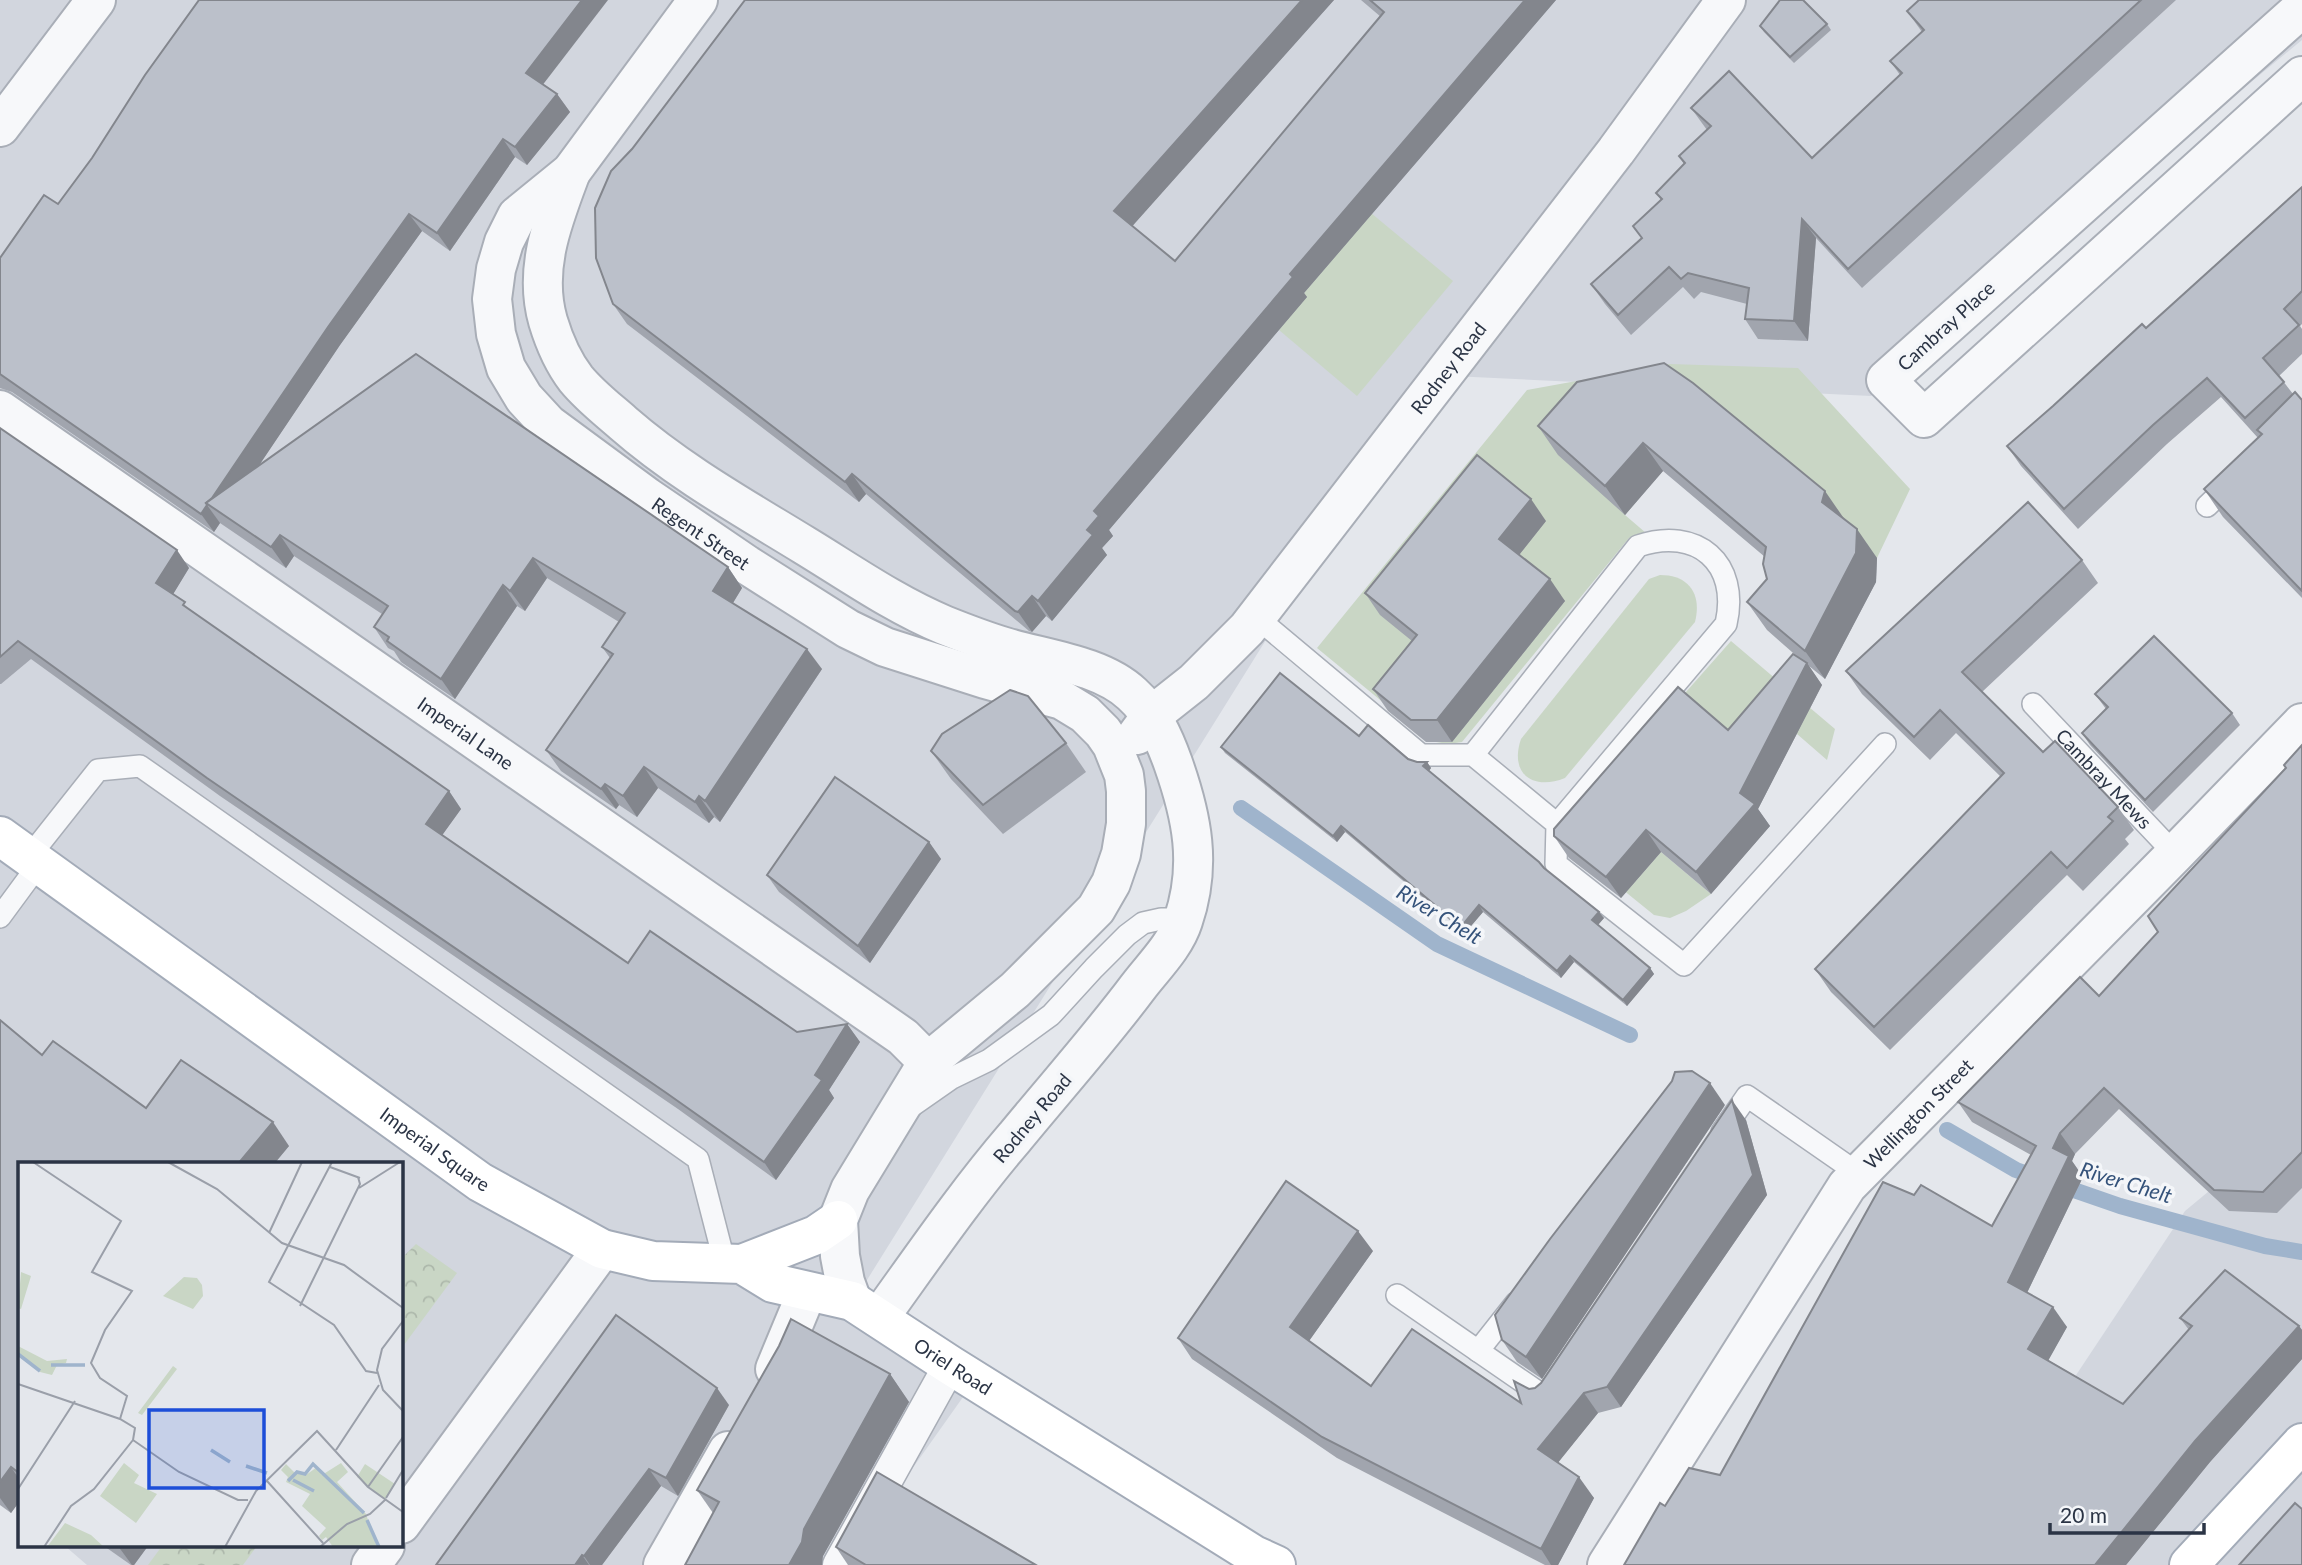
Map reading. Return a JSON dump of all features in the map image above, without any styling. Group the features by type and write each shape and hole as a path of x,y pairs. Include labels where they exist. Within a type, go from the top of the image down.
{"main road":[{"name":"Imperial Square","path":"23,852 480,1182 602,1249"},
{"path":"734,1264 785,1249 816,1235 838,1220"},
{"name":"Oriel Road","path":"602,1249 653,1261 734,1264 773,1283 865,1309 1259,1562"},
{"path":"2189,1565 2302,1443"}],"street":[{"path":"0,127 96,0"},
{"name":"Regent Street","path":"698,0 571,172 517,216 504,242 496,269 492,299 496,334 506,368 524,398 548,424 747,565 848,629 885,647 1062,700 1084,714 1103,732 1119,760"},
{"name":"Rodney Road","path":"1119,760 1151,716 1194,682 1256,617 1608,162 1726,0"},
{"name":"Cambray Place","path":"2302,8 1886,380 1924,418 2302,76"},
{"name":"Regent Street","path":"571,172 550,230 544,259 543,288 547,318 558,348 573,375 594,398 649,445 717,492 885,596 943,624 992,642 1109,678 1132,694 1151,716"},
{"name":"Imperial Lane","path":"0,410 903,1037 928,1062"},
{"name":"Rodney Road","path":"865,1309 1109,1026 1176,938 1184,919 1191,888 1194,856 1192,825 1185,795 1165,740 1151,716"},
{"name":"Wellington Street","path":"1607,1565 1847,1186 2302,723"},
{"path":"865,1309 845,1282 840,1256 838,1220 850,1190 928,1062 1015,990 1096,909 1111,883 1121,854 1126,824 1126,791 1119,760"},
{"path":"402,1523 602,1249"},
{"path":"663,1565 779,1362 807,1292"},
{"path":"839,1565 950,1365"},
{"path":"371,1565 384,1548"}],"lane":[{"path":"2207,506 2245,469"},
{"path":"1473,755 1638,546 1656,540 1674,539 1692,544 1708,554 1721,568 1728,586 1731,605 1726,624 1557,824 1556,864 1684,965 1885,744"},
{"path":"1256,617 1421,755 1473,755 1557,824"},
{"name":"Cambray Mews","path":"2033,704 2175,854"},
{"path":"0,917 23,852 99,770 140,766 698,1159 734,1264"},
{"path":"896,1117 952,1078 989,1060 1051,1015 1102,960 1143,923 1161,919 1184,919"},
{"path":"1708,1154 1746,1096 1859,1174"},
{"path":"1478,1352 1528,1287"},
{"path":"1397,1296 1545,1397 1561,1374"}],"shaded area":[{"path":"0,0 2302,0 2302,40 1871,396 1431,375 862,1288 968,1390 844,1565 87,1565 67,1548 402,1548 402,1162 18,1162 18,1505 0,1489"},
{"path":"2302,1114 2302,1565 1950,1565 2185,1211"}],"green space":[{"path":"1371,213 1453,281 1357,396 1279,330 1304,293"},
{"path":"1670,364 1798,368 1910,489 1877,558 1712,411 1625,515 1646,533 1629,538 1462,742 1448,744 1430,741 1317,648 1527,390"},
{"path":"1660,575 1679,578 1691,588 1697,603 1695,622 1565,778 1543,782 1526,776 1518,762 1521,739 1649,579"},
{"path":"1731,641 1835,729 1827,760 1775,715 1630,888 1661,852 1711,894 1670,918 1654,915 1570,847 1574,819"},
{"path":"416,1244 457,1273 402,1348 402,1258"},
{"path":"161,1548 256,1548 243,1565 148,1565"}],"building":[{"path":"199,0 582,0 526,73 557,94 515,147 503,139 437,233 409,214 328,327 201,514 0,374 0,258 44,195 58,204"},
{"path":"745,0 1302,0 1114,211 1175,261 1384,12 1370,0 1525,0 1290,274 1293,277 1094,511 1099,516 1087,530 1093,535 1038,601 1032,596 1018,612 852,474 845,482 613,304 596,258 595,208 611,171 632,149"},
{"path":"1780,0 1803,0 1827,24 1790,57 1760,26"},
{"path":"1919,0 2141,0 1848,269 1802,219 1794,321 1745,319 1749,288 1688,273 1681,279 1669,267 1618,315 1591,284 1642,238 1633,226 1662,199 1656,193 1685,163 1679,156 1711,126 1691,108 1729,71 1812,158 1902,73 1890,61 1924,30 1907,11"},
{"path":"2302,187 2302,291 2284,309 2299,325 2263,358 2284,382 2245,418 2207,378 2064,509 2007,446 2142,324 2146,328"},
{"path":"416,354 728,567 713,591 807,649 705,801 699,796 695,802 644,767 623,796 605,784 601,789 546,750 613,654 602,647 625,613 533,558 510,591 503,585 441,679 387,641 389,637 374,627 388,606 280,535 271,547 206,503"},
{"path":"1664,363 1693,383 1825,491 1822,502 1857,529 1856,553 1805,651 1747,602 1767,579 1763,564 1766,547 1643,443 1605,486 1538,426 1577,382"},
{"path":"2295,392 2302,400 2302,591 2204,489 2262,434 2257,430"},
{"path":"0,428 177,550 156,583 185,602 183,605 449,791 426,824 628,963 650,931 797,1032 847,1024 815,1075 822,1080 764,1162 207,778 18,641 0,657"},
{"path":"1477,455 1531,499 1499,539 1550,579 1437,720 1411,720 1373,689 1417,635 1365,593"},
{"path":"2028,502 2082,560 1962,672 2043,752 2055,741 2118,807 2108,817 2113,821 2067,868 2051,852 1874,1027 1815,969 2004,773 1940,710 1914,737 1846,671"},
{"path":"2154,636 2232,713 2145,800 2082,733 2108,707 2095,694"},
{"path":"1793,654 1807,663 1740,793 1755,804 1696,872 1646,830 1606,877 1554,836 1554,829 1678,687 1728,730"},
{"path":"1280,673 1359,736 1368,725 1408,759 1427,762 1423,766 1599,912 1592,920 1650,968 1623,1000 1570,956 1557,971 1479,905 1461,927 1341,826 1333,836 1221,747"},
{"path":"1010,690 1028,696 1066,743 983,805 931,751 942,734"},
{"path":"2302,745 2302,1152 2263,1192 2214,1190 2104,1088 2060,1133 2053,1148 2069,1156 2008,1282 2053,1307 2028,1349 2123,1404 2192,1326 2180,1318 2225,1270 2299,1326 2195,1441 2095,1565 1624,1565 1660,1503 1665,1506 1689,1468 1720,1475 1883,1182 1914,1195 1921,1185 1992,1226 2036,1146 1958,1102 2080,977 2099,996 2158,932 2148,916 2286,768 2284,765"},
{"path":"835,777 929,842 858,946 767,875"},
{"path":"0,1020 42,1055 53,1041 146,1108 181,1060 273,1122 240,1162 18,1162 18,1472 11,1467 0,1482"},
{"path":"1692,1071 1710,1083 1526,1357 1502,1340 1495,1315 1672,1081 1675,1072"},
{"path":"1732,1100 1753,1175 1607,1387 1584,1393 1538,1449 1579,1477 1541,1549 1322,1437 1178,1338 1286,1181 1358,1231 1290,1327 1371,1386 1412,1329 1521,1403 1514,1381 1529,1389 1541,1383"},
{"path":"616,1315 717,1388 666,1478 649,1469 575,1565 436,1565"},
{"path":"791,1319 890,1374 804,1529 802,1542 789,1565 685,1565 719,1502 697,1490 779,1346"},
{"path":"877,1472 1036,1565 866,1565 836,1547"},
{"path":"2295,1503 2302,1509 2302,1565 2239,1565"}],"waterway":[{"name":"River Chelt","path":"1241,808 1437,944 1630,1035"},
{"name":"River Chelt","path":"1947,1130 2016,1170 2120,1206 2265,1246 2302,1252"}]}
